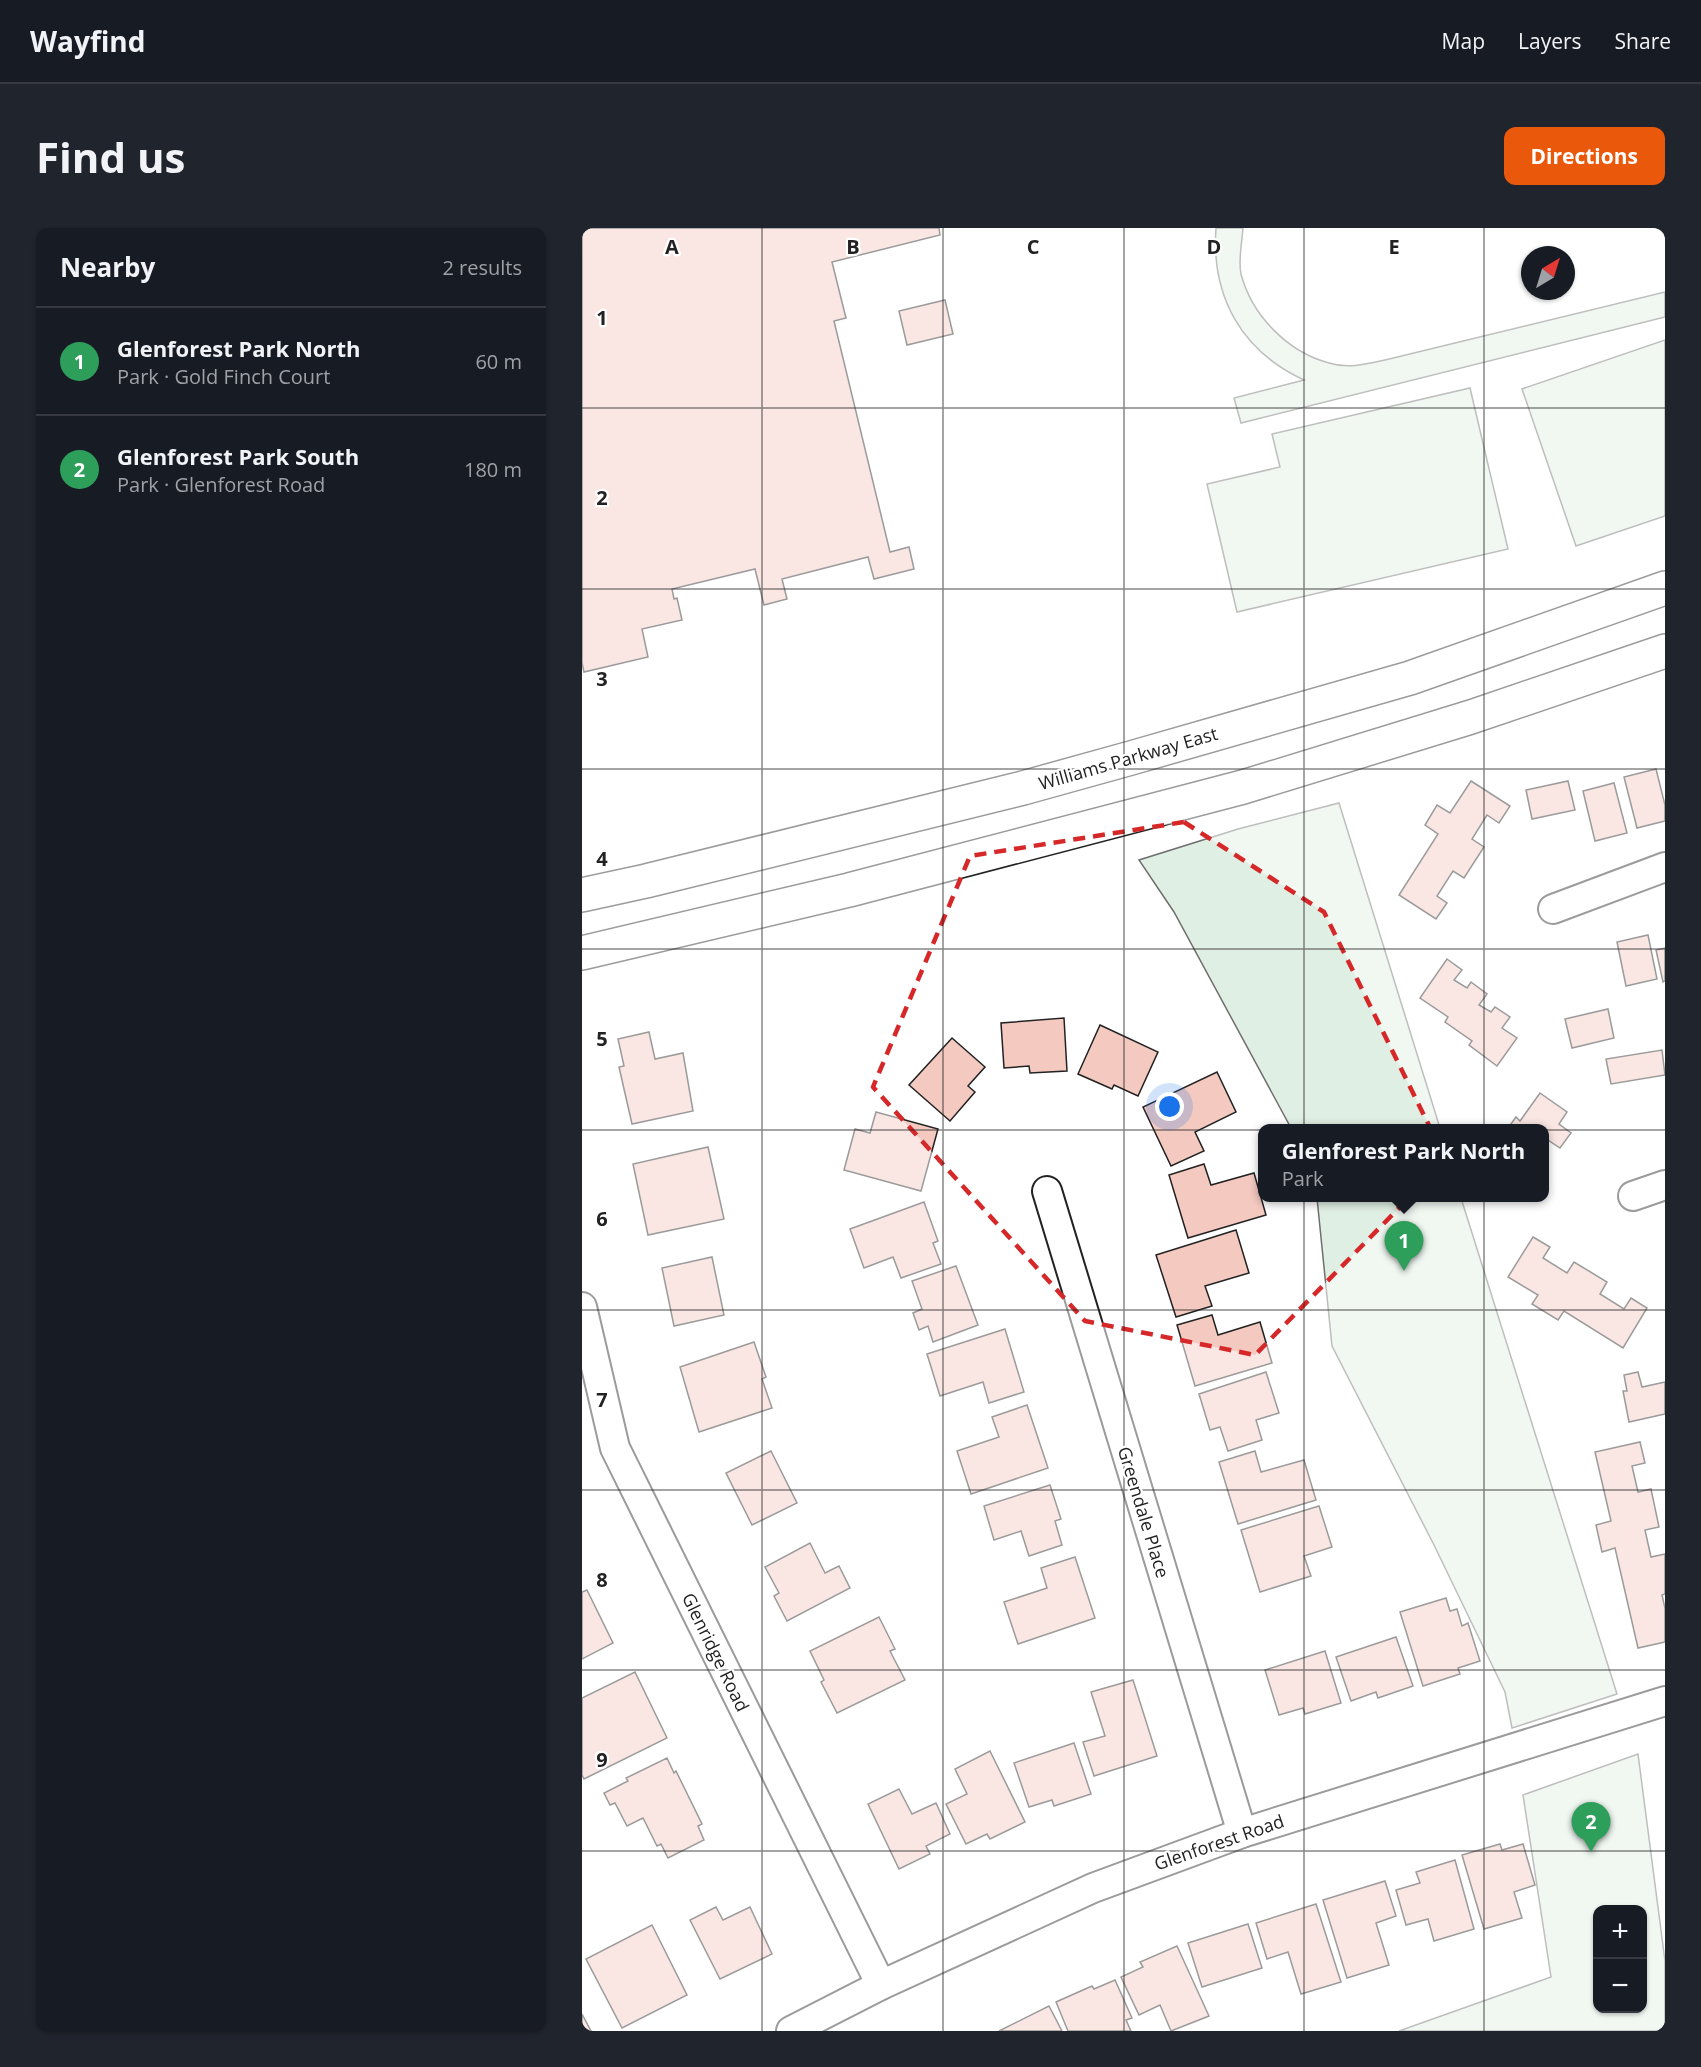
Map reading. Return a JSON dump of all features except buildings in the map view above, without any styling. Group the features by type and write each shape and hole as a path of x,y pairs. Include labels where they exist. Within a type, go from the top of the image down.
{"main road":[{"name":"Williams Parkway East","path":"582,895 1023,788 1131,758 1410,678 1665,588"},
{"path":"582,953 849,890 1243,787 1471,717 1665,651"}],"street":[{"path":"1553,909 1665,867"},
{"path":"1633,1196 1665,1185"},
{"name":"Greendale Place","path":"1047,1191 1242,1833"},
{"name":"Glenridge Road","path":"582,1307 615,1448 881,1985"},
{"name":"Glenforest Road","path":"791,2031 881,1985 1093,1888 1242,1833 1665,1701"}],"highlighted area":[{"path":"1184,822 1324,912 1446,1160 1255,1355 1085,1321 873,1087 970,856"}],"green space":[{"path":"1216,228 1243,228 1241,274 1246,289 1263,318 1286,341 1314,358 1336,365 1378,362 1665,292 1665,317 1241,423 1234,398 1304,380 1263,354 1234,319 1219,276"},
{"path":"1665,340 1665,516 1576,546 1522,389"},
{"path":"1470,388 1508,549 1237,612 1207,484 1280,467 1272,434"},
{"path":"1339,803 1439,1124 1289,1124 1174,912 1139,860 1238,829"},
{"path":"1317,1202 1462,1202 1617,1694 1512,1728 1505,1692 1434,1545 1332,1346"},
{"path":"1638,1754 1665,1961 1665,2031 1399,2031 1551,1977 1523,1795"}],"place":[{"name":"Glenforest Park North","path":"1404,1271"},
{"name":"Glenforest Park South","path":"1591,1852"}]}
